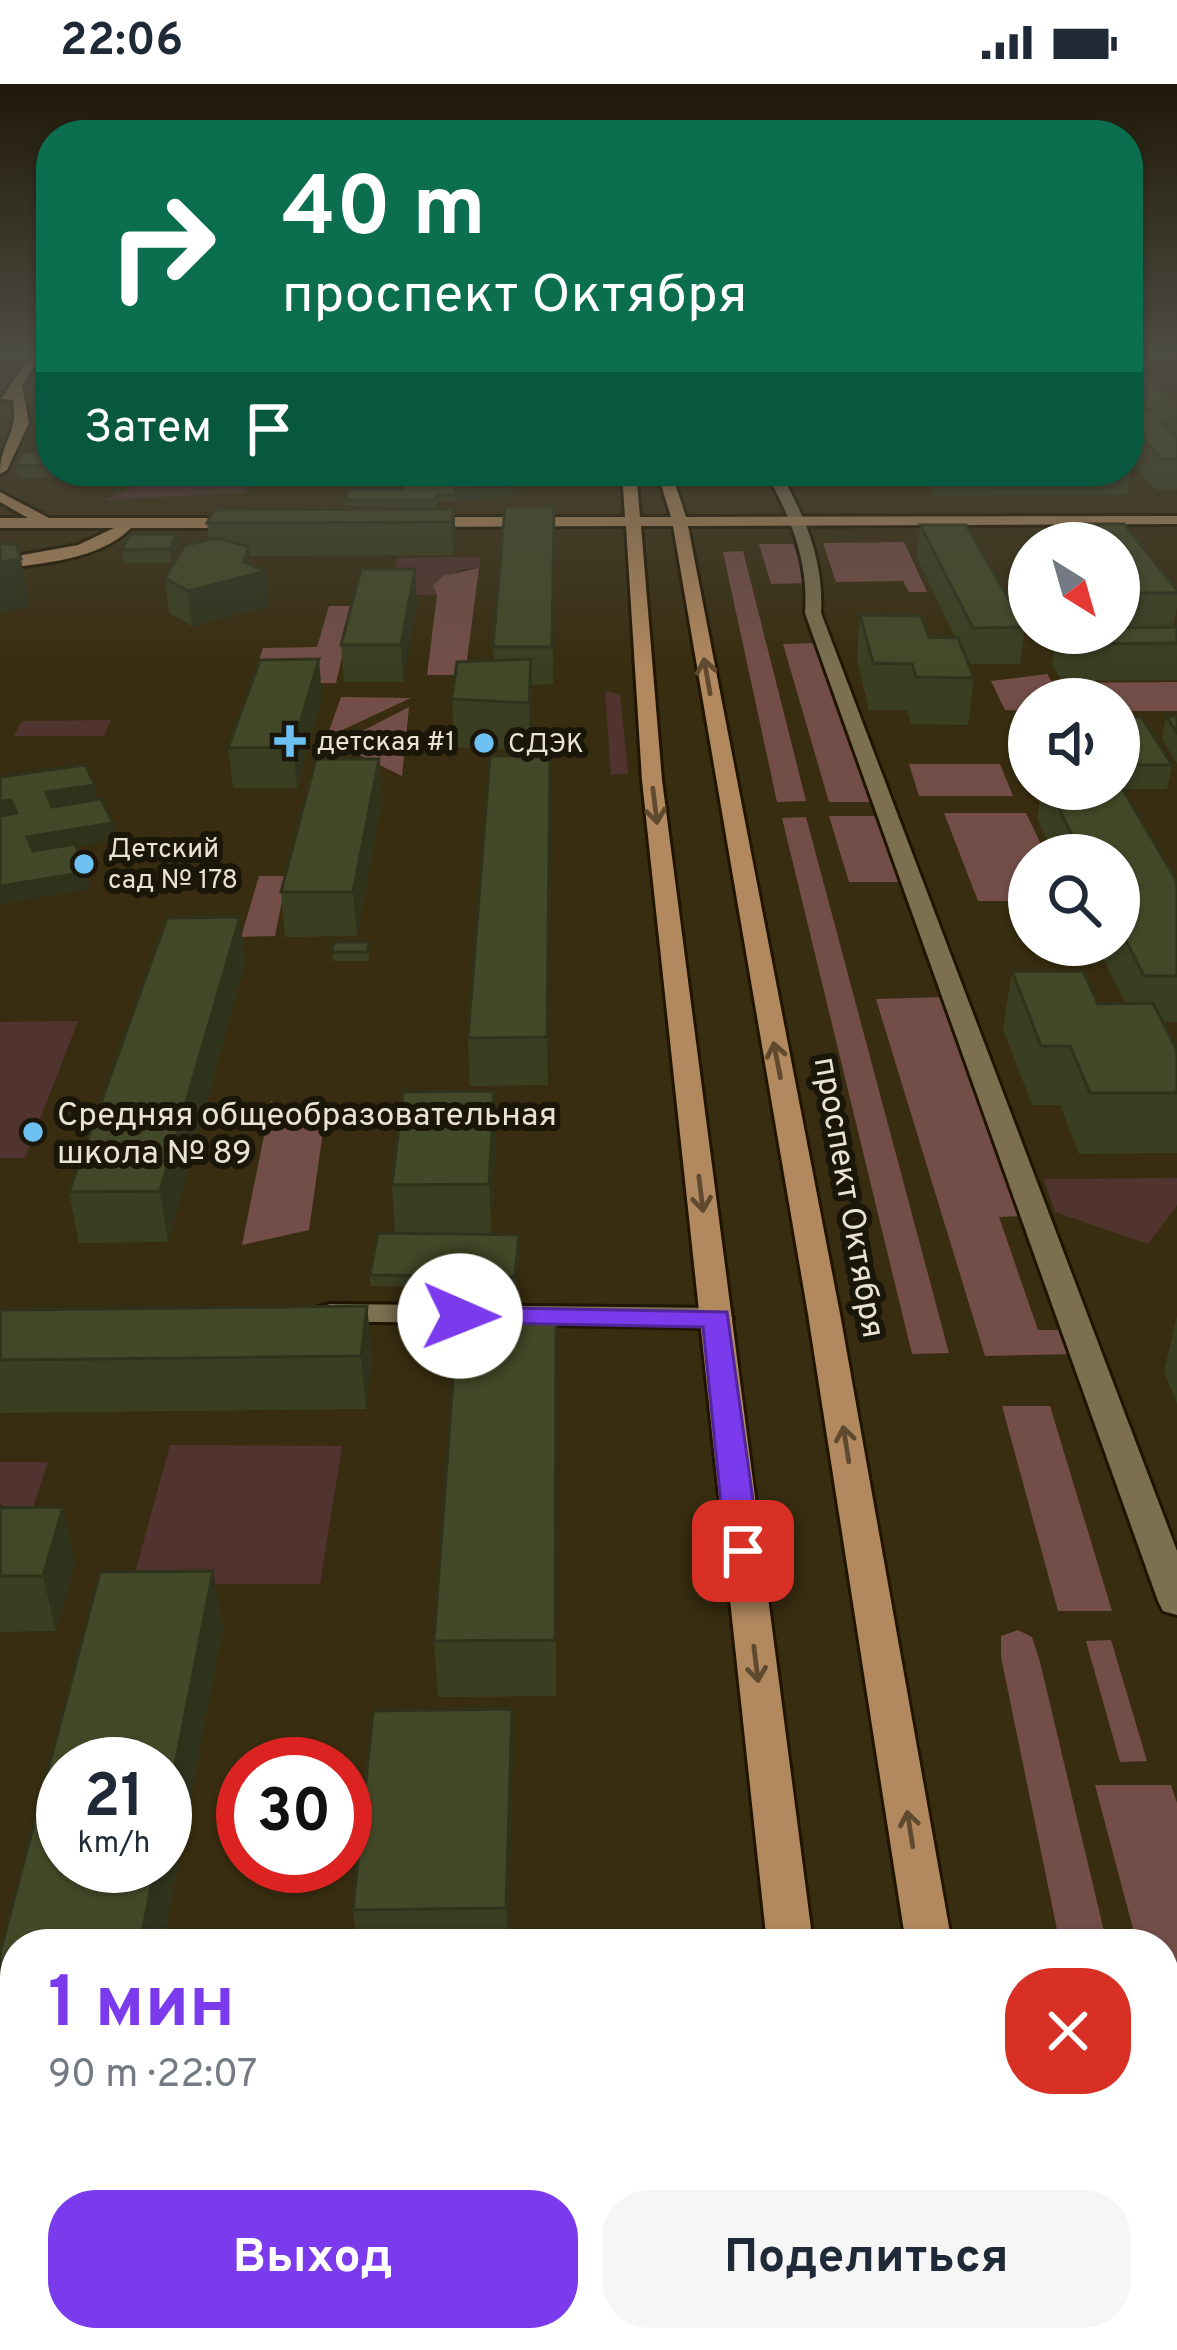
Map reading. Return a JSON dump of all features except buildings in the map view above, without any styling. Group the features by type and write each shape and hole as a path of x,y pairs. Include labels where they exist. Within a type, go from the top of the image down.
{"main road":[{"path":"629,486 652,781 788,1929"},
{"name":"проспект Октября","path":"669,486 680,523 828,1337 927,1929"},
{"path":"0,496 22,513 49,524"},
{"path":"405,522 1177,520"},
{"path":"0,564 109,539 128,523"},
{"path":"0,524 270,523"}],"street":[{"path":"780,486 798,522 817,586 813,613 1177,1601"},
{"path":"303,1314 717,1318"}],"shaded area":[{"path":"136,486 243,486 246,493 104,500"},
{"path":"904,542 927,592 909,592 903,581 836,582 823,543"},
{"path":"759,544 793,544 807,583 771,584"},
{"path":"743,551 806,801 777,802 723,552"},
{"path":"481,557 479,568 458,570 437,595 402,595 390,587 398,558"},
{"path":"479,568 465,675 427,675 437,595 433,586 443,576"},
{"path":"329,606 354,606 336,683 251,684 263,648 317,647"},
{"path":"818,643 871,802 829,802 783,644"},
{"path":"1008,679 1008,710 1005,710 991,681"},
{"path":"1140,682 1177,682 1177,711 1140,711"},
{"path":"605,691 620,694 628,773 611,775"},
{"path":"341,697 411,698 327,737"},
{"path":"409,707 402,776 337,744"},
{"path":"111,720 104,736 14,736 22,721"},
{"path":"909,764 1000,764 1008,784 1008,796 919,796"},
{"path":"944,813 1026,813 1036,834 1008,834 1008,901 978,901"},
{"path":"829,816 880,816 903,882 849,882"},
{"path":"806,817 949,1353 912,1354 782,818"},
{"path":"259,876 287,876 275,936 241,937"},
{"path":"946,997 1026,1216 999,1217 1038,1330 1065,1330 1074,1354 985,1356 876,999"},
{"path":"78,1021 25,1158 0,1158 0,1022"},
{"path":"271,1101 324,1124 309,1230 242,1245"},
{"path":"1177,1178 1177,1205 1148,1244 1055,1212 1044,1179"},
{"path":"1002,1406 1050,1406 1112,1611 1058,1611"},
{"path":"170,1445 342,1446 320,1584 132,1584"},
{"path":"0,1462 48,1462 29,1519 0,1504"},
{"path":"1018,1630 1032,1637 1103,1929 1057,1929 1001,1657 1001,1636"},
{"path":"1111,1640 1147,1761 1120,1762 1086,1641"},
{"path":"1095,1785 1171,1785 1177,1803 1177,1929 1133,1929"}],"place":[{"name":"детская #1","path":"290,741"},
{"name":"СДЭК","path":"484,743"},
{"name":"Детский сад № 178","path":"84,864"},
{"name":"Средняя общеобразовательная школа № 89","path":"33,1132"}],"route":[{"path":"460,1316 717,1318 743,1551"}]}
